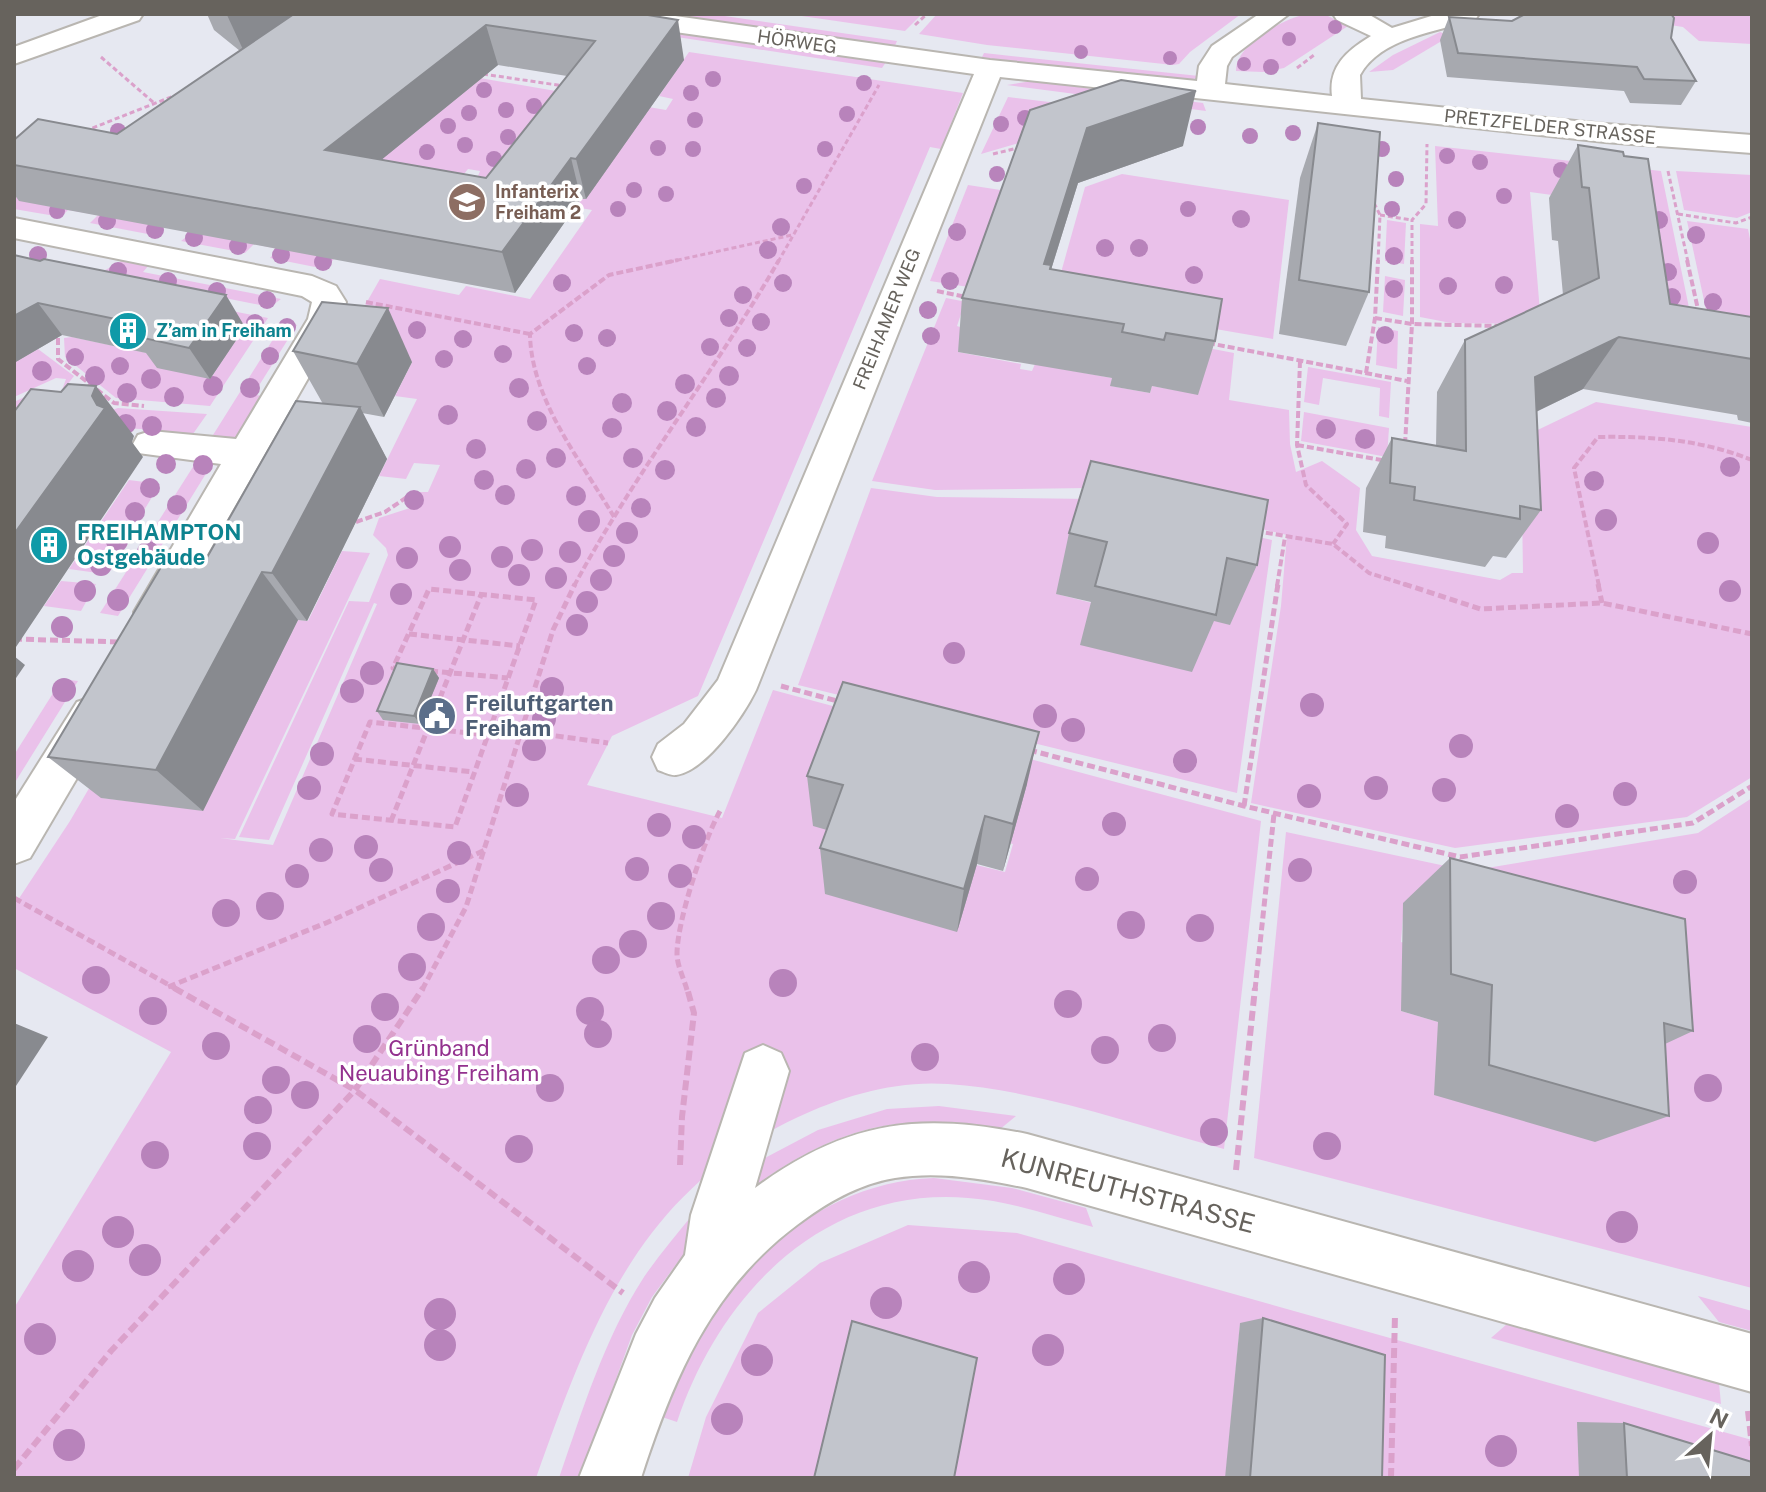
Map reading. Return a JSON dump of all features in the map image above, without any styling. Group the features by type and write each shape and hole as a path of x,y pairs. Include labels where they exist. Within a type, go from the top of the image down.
{"street":[{"path":"14,56 40,33 130,14"},
{"name":"HÖRWEG","path":"604,14 990,68"},
{"path":"1210,92 1213,66 1222,52 1276,14"},
{"path":"1346,14 1379,29 1387,38"},
{"path":"990,68 1348,107 1345,80 1348,70 1387,38 1466,14"},
{"name":"FREIHAMER WEG","path":"674,757 699,737 735,690 990,68"},
{"name":"PRETZFELDER STRASSE","path":"1348,107 1752,144"},
{"path":"14,228 312,287 343,301 325,319 135,643"},
{"path":"151,444 247,453"},
{"path":"14,843 111,684"},
{"path":"712,1263 719,1215 763,1071"},
{"name":"KUNREUTHSTRASSE","path":"610,1478 636,1396 652,1360 712,1263 756,1222 811,1182 864,1159 913,1149 968,1151 1027,1161 1752,1363"}],"path":[{"path":"96,52 154,103"},
{"path":"492,75 501,65"},
{"path":"477,73 566,87"},
{"path":"14,1469 111,1351 355,1090 416,1001 446,950 466,907 528,705 563,609 614,517 738,331 885,74"},
{"path":"85,131 183,92"},
{"path":"1405,451 1412,324 1412,220 1426,204 1425,148 1429,141 1426,114"},
{"path":"1662,138 1700,318"},
{"path":"986,156 1031,144"},
{"path":"1366,373 1375,318 1380,215 1372,199"},
{"path":"1678,214 1736,223 1752,217"},
{"path":"1380,215 1412,220"},
{"path":"614,517 539,383 527,347 530,334 609,275 793,235"},
{"path":"936,291 966,297"},
{"path":"343,301 530,334"},
{"path":"1375,318 1412,324 1511,327"},
{"path":"58,338 58,359 114,403"},
{"path":"1194,341 1407,381"},
{"path":"1300,361 1297,445 1306,485 1347,524 1333,544"},
{"path":"70,387 79,374"},
{"path":"101,409 114,403 159,407"},
{"path":"1602,603 1574,468 1598,437 1660,435 1730,450 1752,460"},
{"path":"1297,445 1389,462"},
{"path":"356,522 385,512 407,497"},
{"path":"1256,531 1333,544 1369,573 1480,609 1602,603 1752,634"},
{"path":"1244,806 1285,537"},
{"path":"408,669 393,668 429,589 536,600 455,827 332,814 370,722 487,735"},
{"path":"391,821 481,595"},
{"path":"409,634 520,646"},
{"path":"14,639 135,643"},
{"path":"422,671 508,678"},
{"path":"768,683 845,703"},
{"path":"498,703 528,705"},
{"path":"520,731 608,743"},
{"path":"1014,747 1274,814 1460,857 1693,823 1752,786"},
{"path":"354,759 473,772"},
{"path":"680,1173 682,1117 694,1013 677,955 688,900 707,834 720,811"},
{"path":"1232,1219 1274,814"},
{"path":"168,987 326,923 485,850"},
{"path":"14,898 355,1090 623,1293"},
{"path":"1391,1478 1396,1264"}],"green space":[{"path":"687,14 711,14 897,41 894,48 685,17"},
{"path":"788,14 922,14 905,31"},
{"path":"937,14 1241,14 1190,52 1179,64 1173,65 987,45 919,34"},
{"path":"1308,14 1328,16 1348,26 1284,68 1263,72 1236,71 1238,61 1252,42 1275,26"},
{"path":"1599,14 1752,14 1752,44 1699,41 1683,27"},
{"path":"661,28 886,62 882,68 657,34"},
{"path":"1440,32 1450,36 1393,70 1369,72 1393,55"},
{"name":"Grünband Neuaubing Freiham","path":"689,52 963,93 941,149 930,147 698,696 612,736 587,785 722,818 773,690 1261,821 1224,1149 1017,1093 928,1083 870,1091 796,1118 742,1149 696,1184 659,1224 627,1268 601,1316 556,1421 536,1478 14,1478 14,1308 171,1052 14,968 14,906 70,821 116,742 102,798 203,810 298,620 308,621 342,551 370,553 235,839 220,838 273,845 377,604 374,603 269,840 239,837 349,601 369,602 388,555 386,548 373,535 379,518 410,508 418,492 428,492 440,465 414,463 406,479 379,476 417,399 395,396 412,362 364,307 380,279 459,295 466,286 530,299 592,210 477,190 480,171 468,169 442,201 334,259 325,269 270,258 278,249 254,244 245,253 181,241 250,188 341,199 457,74 666,110 673,99 659,96","holes":["813,825 995,839 1013,844 1005,872"]},
{"path":"984,53 1199,78 1186,80 981,59"},
{"path":"1032,81 1203,103 1206,111 1007,85"},
{"path":"1008,97 1166,116 1104,118 981,154"},
{"path":"1435,146 1661,171 1696,342 1637,337 1618,204 1530,192 1541,324 1451,323 1420,317 1420,224 1438,226"},
{"path":"14,165 223,183 153,235 90,223 98,215 68,210 61,217 14,209"},
{"path":"1676,171 1752,175 1752,212 1737,218 1684,210"},
{"path":"1122,174 1289,200 1273,339 1053,301 1085,187"},
{"path":"968,185 1007,191 975,288 930,281"},
{"path":"1387,220 1406,223 1404,264 1385,261"},
{"path":"1687,221 1748,229 1752,249 1752,326 1708,319"},
{"path":"123,260 149,265 143,272 281,299 270,307 100,273"},
{"path":"1385,276 1405,280 1403,316 1383,312"},
{"path":"136,292 268,318 210,406 116,398 65,357 64,338 72,337 166,357 210,379 244,327"},
{"path":"946,298 1234,353 1229,400 1289,410 1290,444 1296,472 1322,461 1360,488 1356,530 1372,556 1500,580 1512,573 1523,573 1521,438 1596,402 1752,427 1752,777 1687,817 1455,848 1251,803 1281,606 1287,535 1087,488 935,490 872,481","holes":["962,311 1198,394 1152,386 1150,393 1111,386 1112,378 1035,364 1032,371 1020,369 1021,364 958,352 966,329 957,326"]},
{"path":"282,325 297,325 253,395 266,396 236,445 208,443"},
{"path":"1378,327 1398,331 1397,369 1376,365"},
{"path":"38,349 74,376 61,393 66,379 56,378 14,397 14,362"},
{"path":"1308,367 1391,382 1389,418 1379,416 1380,388 1323,378 1319,405 1304,402"},
{"path":"35,392 61,393 34,428 14,426 14,402"},
{"path":"118,408 207,414 188,441 155,438 159,430 67,425"},
{"path":"1304,412 1389,428 1387,457 1301,441"},
{"path":"198,459 215,459 118,616 100,613"},
{"path":"129,480 160,484 105,574 69,569"},
{"path":"871,488 937,497 1090,499 1272,540 1237,793 798,685","holes":["1063,572 1191,672 1092,603 1057,594"]},
{"path":"61,581 96,584 81,611 44,606"},
{"path":"62,679 78,681 14,784 14,755"},
{"path":"1752,798 1752,1288 1254,1158 1286,832 1469,871 1698,833","holes":["1404,903 1595,1142 1438,1022 1401,1011 1417,947 1401,942"]},
{"path":"939,1106 1016,1116 999,1130 923,1122 858,1132 798,1158 735,1200 761,1160 818,1130 887,1109"},
{"path":"934,1178 1012,1188 1086,1208 1093,1227 1016,1206 968,1198 916,1199 867,1210 824,1230 784,1258 750,1292 720,1331 696,1375 677,1422 662,1417 677,1373 709,1315 760,1256 790,1231 858,1193 895,1183"},
{"path":"694,1213 703,1228 652,1297 632,1335 580,1478 559,1478 617,1325 644,1277"},
{"path":"908,1225 1017,1233 1752,1440 1752,1478 1349,1478 1240,1324 1226,1478 688,1478 706,1417 758,1313 820,1263"},
{"path":"1698,1296 1752,1311 1752,1331 1719,1322"},
{"path":"1507,1324 1719,1383 1721,1404 1491,1338"}],"building":[{"path":"294,14 642,14 678,20 576,159 571,158 502,252 14,165 14,140 38,119 117,134","holes":["486,25 595,41 486,178 325,150"]},
{"path":"1525,14 1671,14 1674,18 1671,38 1696,81 1644,79 1637,67 1458,53 1449,17 1512,21"},
{"path":"1121,80 1196,91 1087,128 1044,264 1051,265 1050,269 1222,299 1215,341 1166,333 1164,340 1122,332 1124,324 962,298 1030,110"},
{"path":"1318,123 1380,132 1369,292 1299,280"},
{"path":"1578,145 1648,159 1670,304 1752,317 1752,359 1619,337 1535,377 1541,510 1520,506 1520,519 1414,500 1415,487 1390,483 1392,438 1466,451 1465,340 1599,278 1589,188 1582,187"},
{"path":"14,255 226,295 189,348 134,336 145,325 38,303 14,316"},
{"path":"322,302 388,308 357,364 293,351"},
{"path":"68,384 96,386 92,396 97,405 105,408 14,534 14,412 31,389 61,392"},
{"path":"296,401 360,407 272,573 262,572 156,770 48,757 167,557 205,561"},
{"path":"1091,461 1268,500 1257,565 1227,558 1216,615 1095,586 1107,542 1069,533"},
{"path":"397,663 433,669 414,716 377,711"},
{"path":"843,682 1039,732 1013,824 985,816 964,889 820,848 843,785 807,776"},
{"path":"1450,858 1685,919 1693,1031 1664,1023 1669,1116 1489,1065 1492,985 1451,974"},
{"path":"1263,1318 1385,1355 1382,1478 1250,1478"},
{"path":"852,1321 977,1358 954,1478 814,1478"},
{"path":"1624,1423 1752,1462 1752,1478 1627,1478"}],"place":[{"name":"Infanterix Freiham 2","path":"467,202"},
{"name":"Z’am in Freiham","path":"128,331"},
{"name":"FREIHAMPTON Ostgebäude","path":"49,545"},
{"name":"Freiluftgarten Freiham","path":"437,716"}]}
